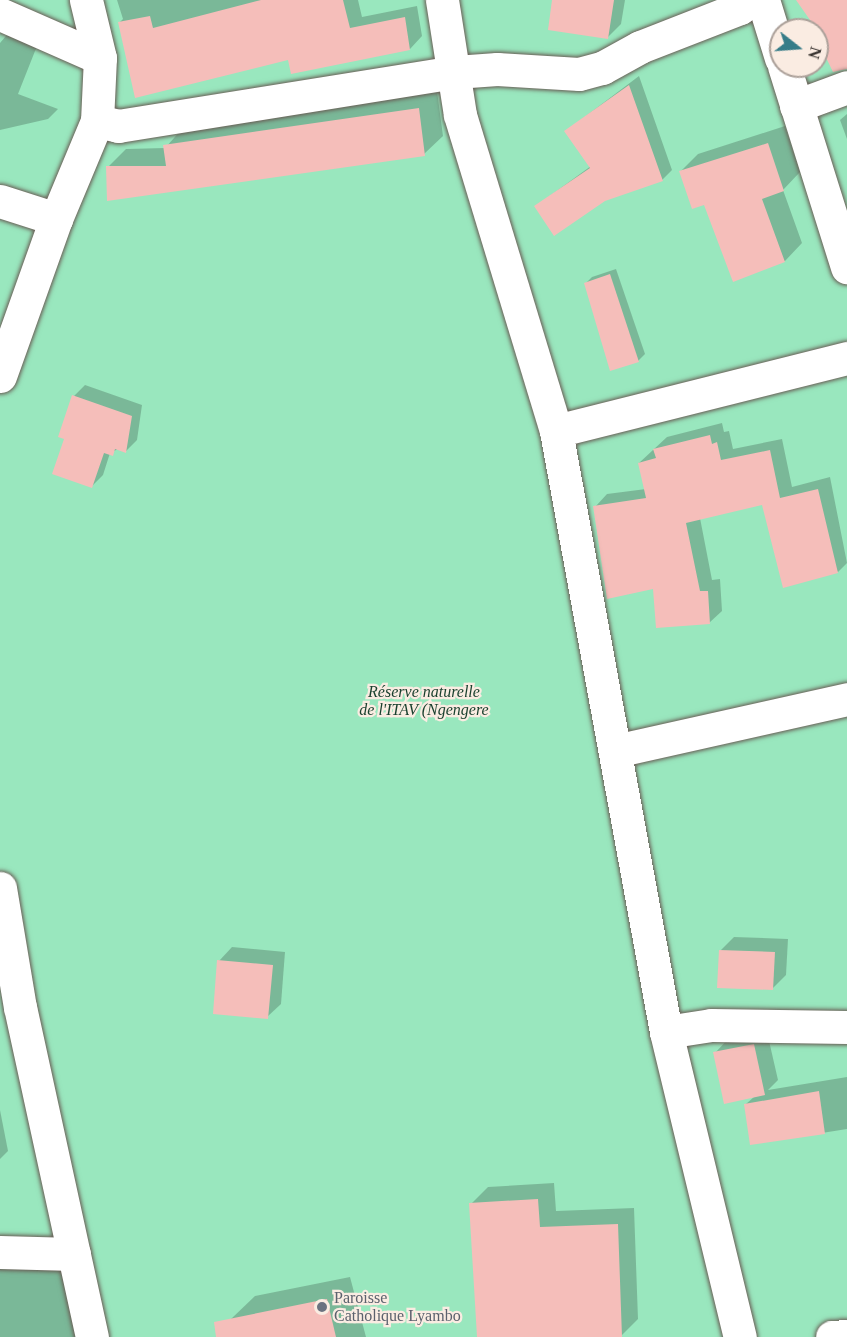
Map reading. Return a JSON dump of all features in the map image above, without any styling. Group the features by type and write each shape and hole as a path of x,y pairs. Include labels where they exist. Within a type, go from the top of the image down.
{"street":[{"path":"0,376 56,219 97,121 100,58 86,0"},
{"path":"442,0 460,114 556,431 666,1032 740,1337"},
{"path":"97,121 118,126 455,72 497,69 579,74 602,68 640,47 740,8 751,0"},
{"path":"763,0 769,19"},
{"path":"0,14 100,58"},
{"path":"788,78 847,267"},
{"path":"796,106 847,87"},
{"path":"0,201 56,219"},
{"path":"556,431 847,358"},
{"path":"615,751 847,699"},
{"path":"0,888 10,1005 74,1254 92,1337"},
{"path":"666,1032 711,1025 847,1027"},
{"path":"0,1252 74,1254"},
{"path":"832,1337 847,1336"}],"green space":[{"name":"Réserve naturelle de l'ITAV (Ngengere","path":"0,0 847,0 847,1337 0,1337"}],"building":[{"path":"261,0 343,0 350,28 405,17 410,50 291,74 288,60 135,98 118,22 150,16 153,28"},
{"path":"552,0 614,0 608,39 548,30"},
{"path":"796,0 847,0 847,69 833,72 829,64 829,18 809,18"},
{"path":"629,85 663,181 605,201 554,236 534,206 590,168 564,131"},
{"path":"419,108 425,156 107,201 106,166 166,166 163,145"},
{"path":"768,143 784,191 762,199 785,262 733,282 704,205 692,209 679,171"},
{"path":"610,274 639,362 610,371 584,283"},
{"path":"72,395 132,416 126,453 115,449 113,456 104,453 92,488 52,474 64,439 58,437"},
{"path":"710,435 712,444 717,442 721,460 770,450 780,498 818,489 838,573 783,588 762,505 686,523 700,591 708,591 710,624 656,628 653,589 607,599 593,506 646,498 638,463 656,458 653,449"},
{"path":"719,950 775,952 773,990 717,988"},
{"path":"217,960 273,965 268,1019 213,1014"},
{"path":"754,1044 765,1095 724,1104 713,1052"},
{"path":"819,1091 825,1134 750,1145 744,1104"},
{"path":"538,1199 540,1227 618,1224 622,1337 477,1337 469,1203"},
{"name":"Paroisse Catholique Lyambo","path":"327,1299 336,1337 216,1337 214,1322"}],"place":[{"name":"Paroisse Catholique Lyambo","path":"322,1307"}]}
